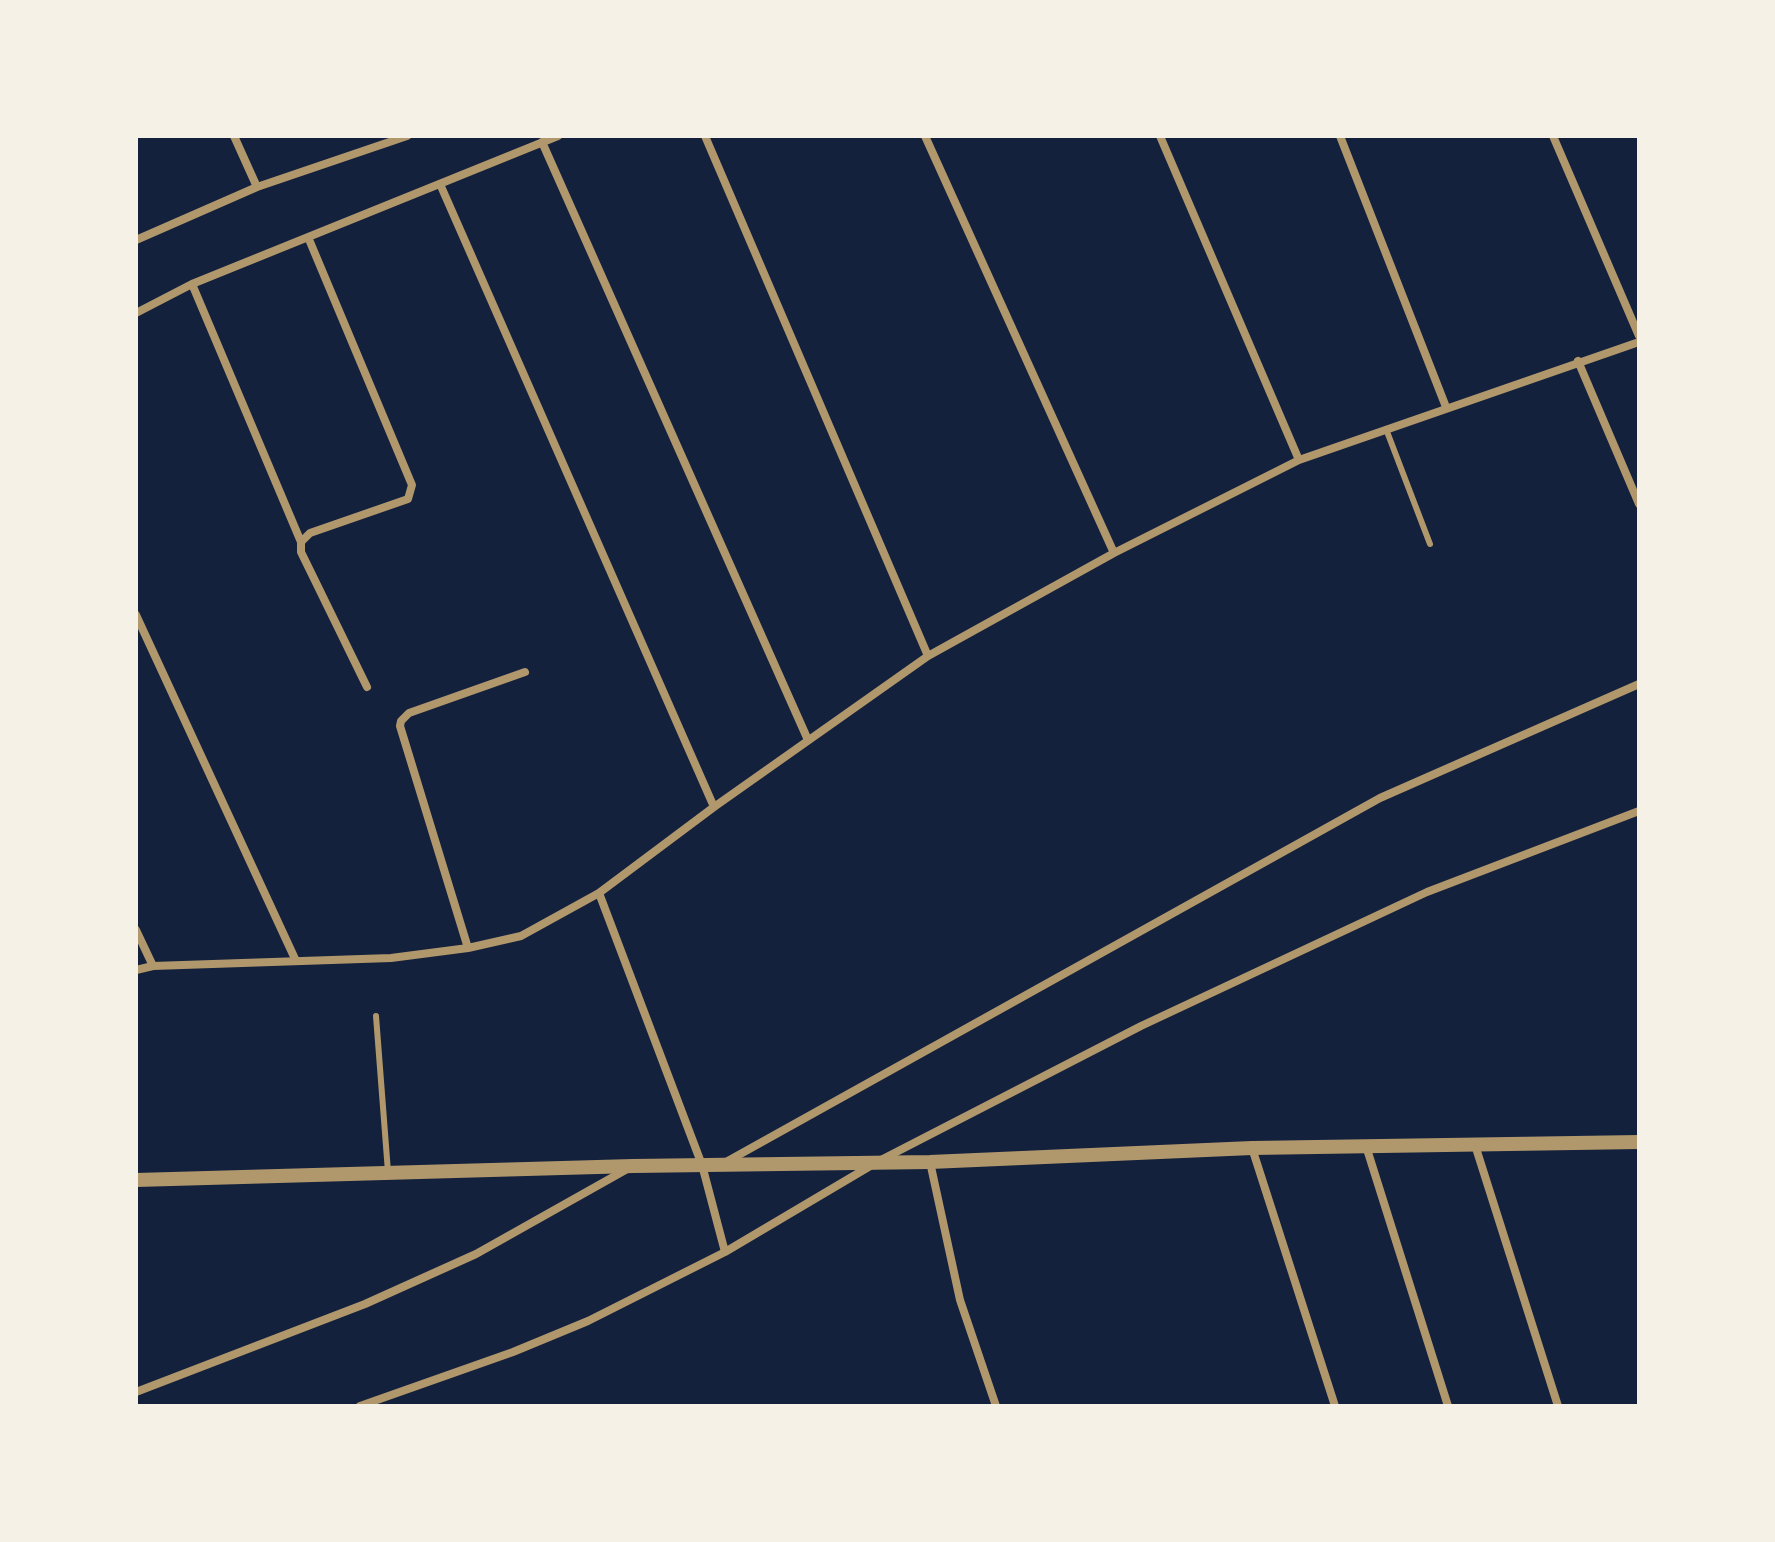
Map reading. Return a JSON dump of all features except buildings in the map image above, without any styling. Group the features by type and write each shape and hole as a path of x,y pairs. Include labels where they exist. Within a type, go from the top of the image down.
{"street":[{"path":"234,136 257,187"},
{"path":"368,136 373,148"},
{"path":"137,237 257,187 407,136"},
{"path":"136,313 192,284 558,136"},
{"path":"705,136 928,656"},
{"path":"925,136 1114,553"},
{"path":"1160,136 1299,460"},
{"path":"1340,136 1446,407"},
{"path":"136,970 153,966 391,958 468,948 521,936 599,893 714,807 928,656 1114,553 1299,460 1639,339 1553,136"},
{"path":"542,142 808,740"},
{"path":"440,184 714,807"},
{"path":"301,542 310,533 408,499 413,489 308,237"},
{"path":"192,284 301,542 301,552 367,687"},
{"path":"1578,361 1639,504"},
{"path":"136,615 296,961"},
{"path":"468,948 401,721 409,713 525,672"},
{"path":"723,1164 1380,798 1639,684"},
{"path":"360,1406 513,1352 588,1321 725,1252 877,1162 1141,1026 1427,892 1639,811"},
{"path":"599,893 702,1165 725,1252"},
{"path":"136,930 153,966"},
{"path":"136,1180 633,1166 930,1162 1252,1148 1639,1142"},
{"path":"1475,1145 1558,1406"},
{"path":"1366,1146 1448,1406"},
{"path":"1252,1148 1335,1406"},
{"path":"930,1162 960,1300 996,1406"},
{"path":"136,1392 365,1304 463,1261 633,1166"}],"lane":[{"path":"1386,429 1430,544"},
{"path":"376,1016 388,1172"}]}
